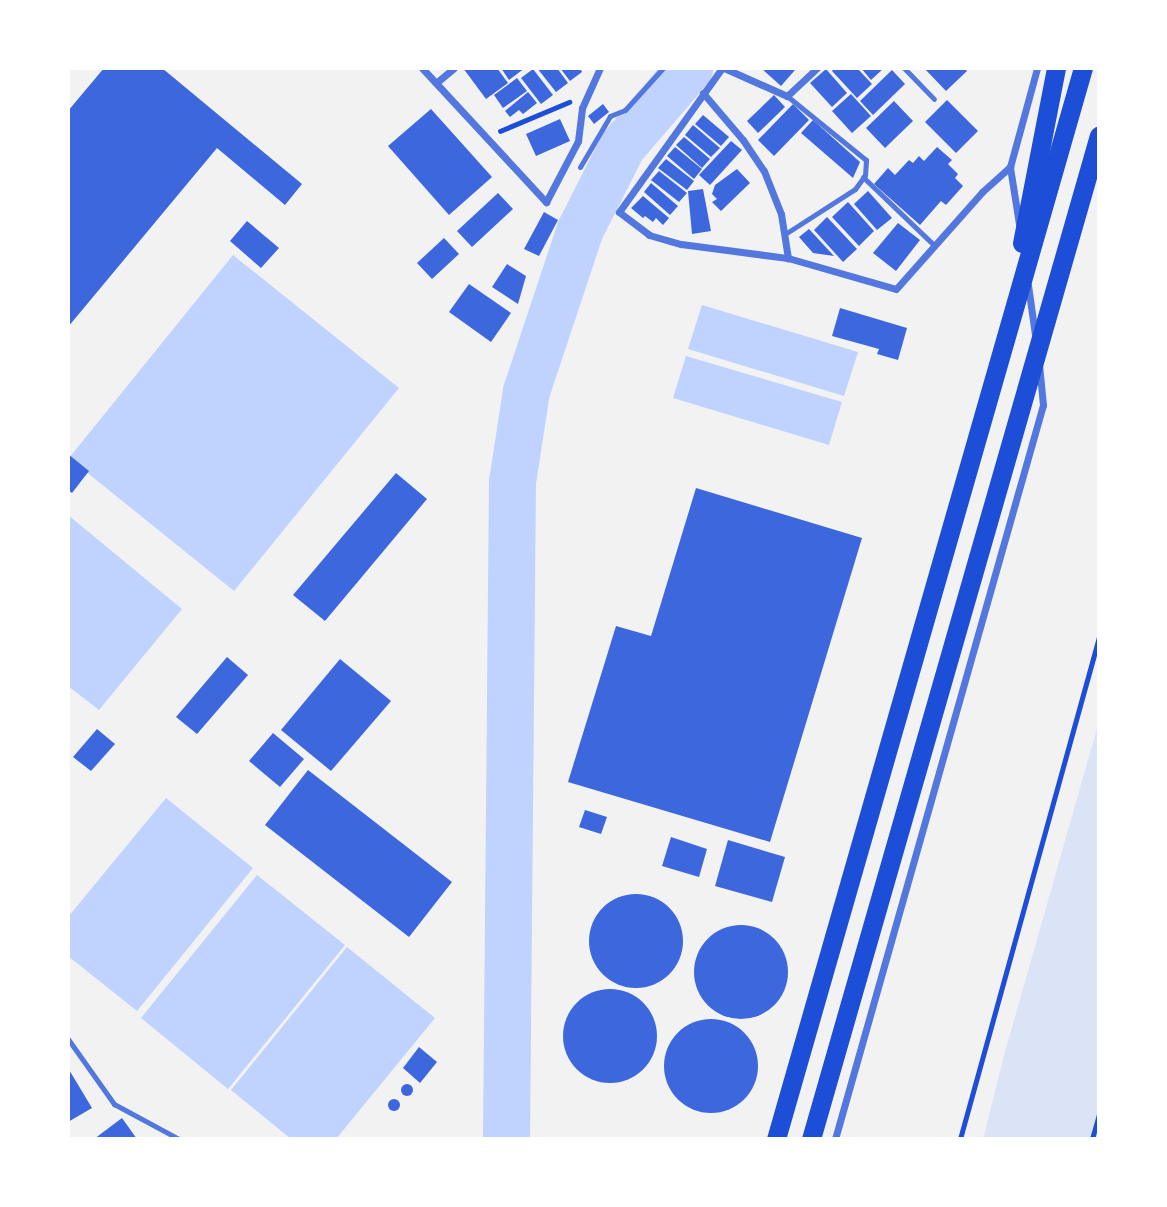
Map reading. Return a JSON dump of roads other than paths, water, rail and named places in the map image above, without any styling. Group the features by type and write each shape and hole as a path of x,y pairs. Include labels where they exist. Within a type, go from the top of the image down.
{"highway":[{"path":"1004,347 1041,136 1056,68"},
{"path":"776,1139 1083,68"},
{"path":"810,1139 1099,135"}],"street":[{"path":"422,68 546,202 578,141 582,108 600,68"},
{"path":"436,83 454,68"},
{"path":"817,68 787,96 723,68 619,212 649,235 681,244 788,258 896,289 982,192 1010,167"},
{"path":"835,1139 1044,405 1010,167 1037,68"},
{"path":"703,93 743,140 764,171 781,215 788,258"}],"lane":[{"path":"580,167 610,116 625,110 663,68"},
{"path":"904,68 934,99"},
{"path":"785,234 855,188 863,177 866,160 787,96"},
{"path":"863,177 934,245"},
{"path":"68,1039 114,1104 179,1139"}],"water":[{"path":"233,255 399,388 234,591 69,458"},
{"path":"702,305 858,352 844,396 688,349"},
{"path":"686,356 842,402 829,445 673,398"},
{"path":"68,515 182,609 99,710 68,686"},
{"path":"166,798 253,868 137,1011 68,956 68,917"},
{"path":"257,875 345,945 228,1089 141,1018"},
{"path":"347,947 435,1018 336,1139 291,1139 231,1090"}],"waterway":[{"path":"506,1139 512,482 526,391 580,229 622,146 689,68"}]}
